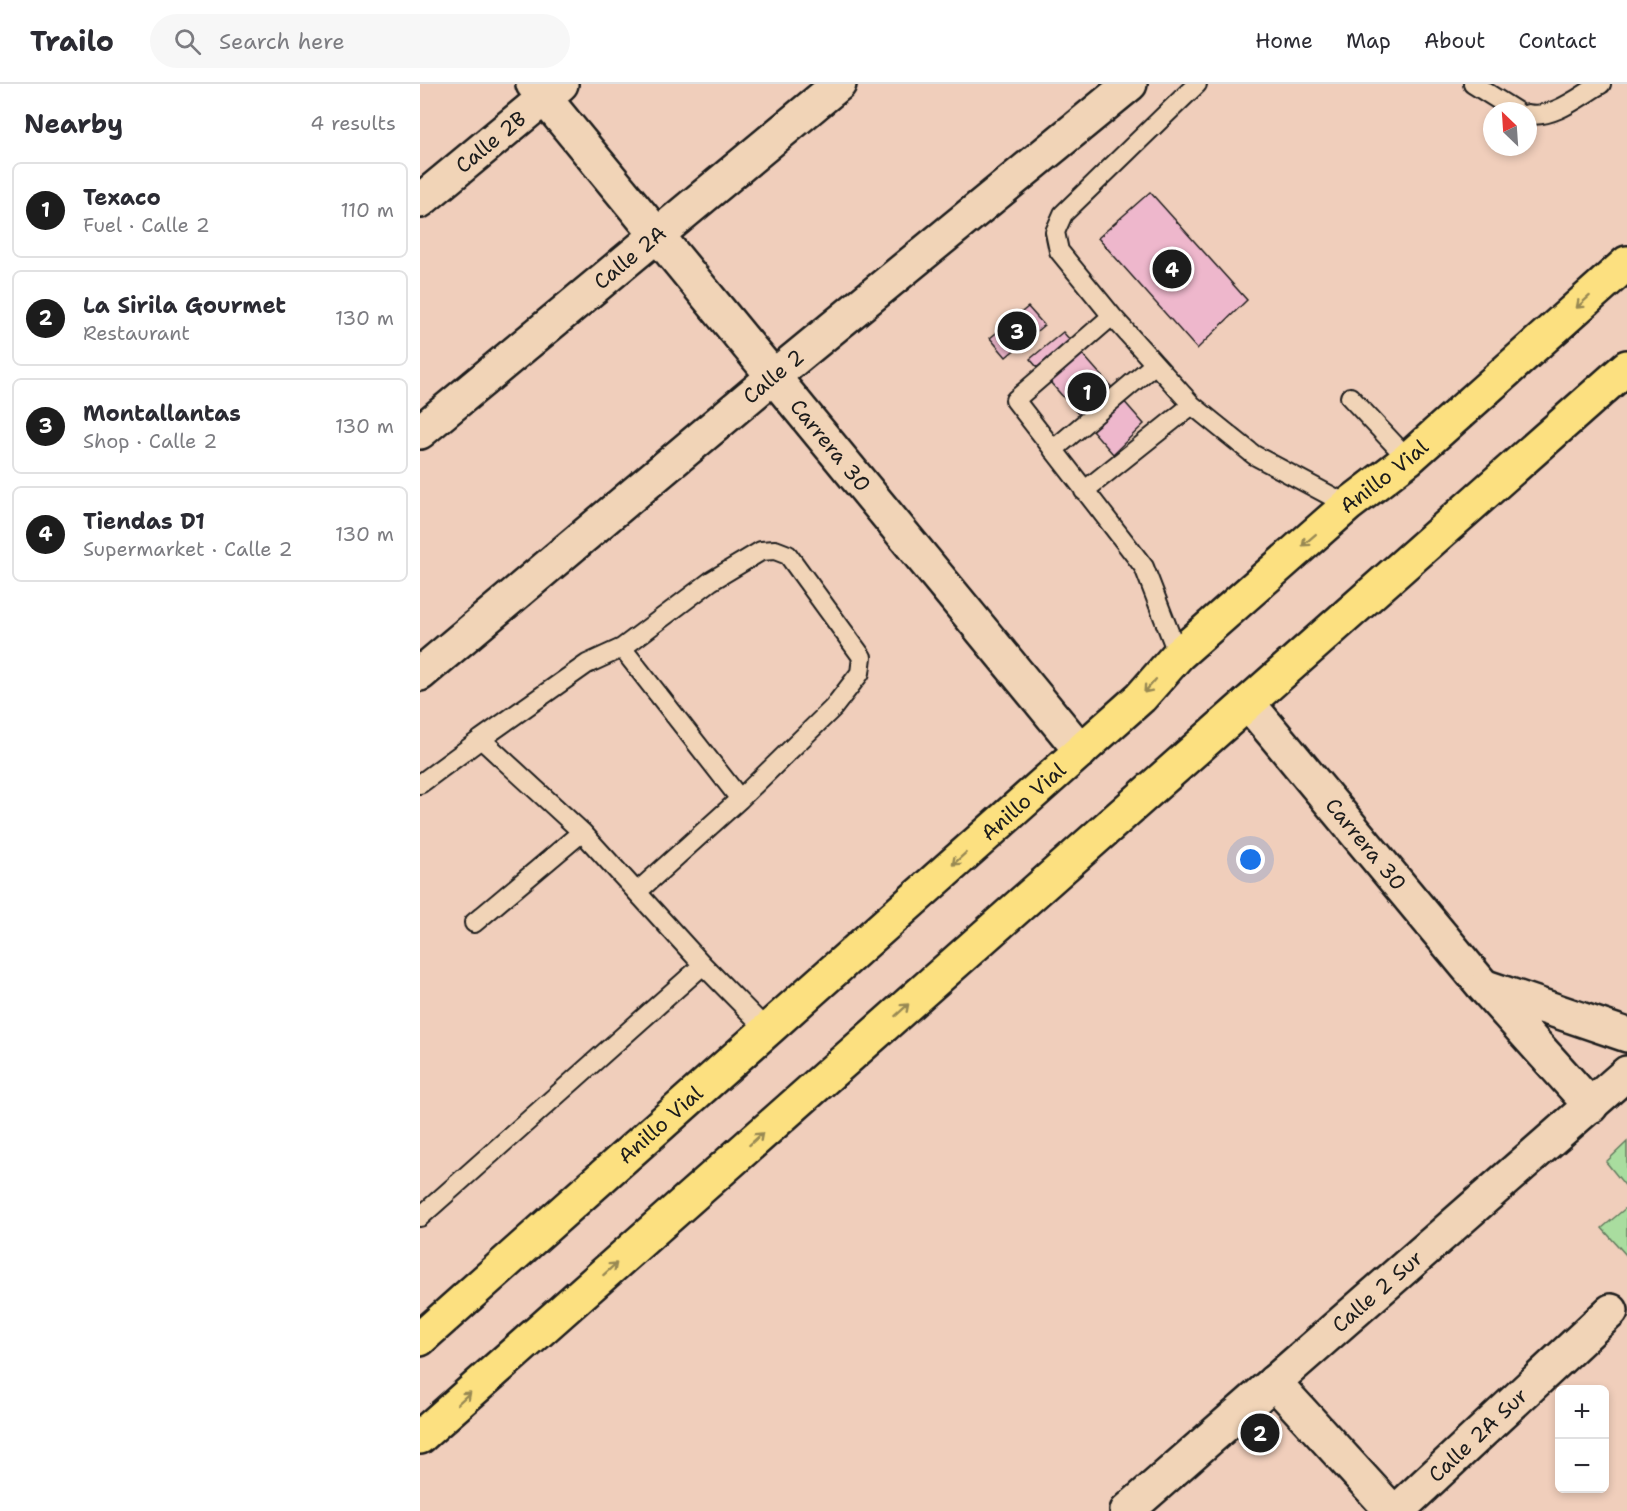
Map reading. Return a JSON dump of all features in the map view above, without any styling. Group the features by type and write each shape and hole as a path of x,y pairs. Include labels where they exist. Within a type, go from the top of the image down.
{"highway":[{"name":"Anillo Vial","path":"420,1339 1141,697 1178,655 1348,505 1408,459 1627,263"},
{"path":"420,1437 1627,367"}],"street":[{"name":"Calle 2A","path":"420,432 840,84"},
{"name":"Calle 2","path":"420,674 774,376 1130,84"},
{"name":"Carrera 30","path":"546,89 656,235 1080,751"},
{"name":"Calle 2B","path":"420,201 546,89"},
{"name":"Carrera 30","path":"1248,703 1484,987 1591,1106"},
{"path":"1484,987 1627,1035"},
{"name":"Calle 2 Sur","path":"1126,1511 1627,1073"},
{"name":"Calle 2A Sur","path":"1397,1511 1611,1311"},
{"path":"1274,1382 1392,1511"}],"lane":[{"path":"1197,84 1063,214 1056,232 1059,251 1112,316 1192,405 1254,455 1348,505"},
{"path":"1473,84 1502,102"},
{"path":"1537,116 1552,112 1601,84"},
{"path":"1112,316 1015,400 1144,567 1178,655"},
{"path":"1053,450 1155,364"},
{"path":"1350,397 1408,459"},
{"path":"1084,491 1192,405"},
{"path":"420,784 587,664 622,648 711,581 761,551 775,550 788,555 862,657 860,673 833,708 740,799 637,892"},
{"path":"622,648 740,799"},
{"path":"481,739 582,832 703,965 767,1029"},
{"path":"474,923 582,832"},
{"path":"420,1217 703,965"}],"green space":[{"path":"1627,1142 1627,1188 1606,1162"},
{"path":"1627,1207 1627,1256 1602,1228"}],"building":[{"path":"1150,192 1247,300 1197,349 1098,238"},
{"path":"1028,307 1044,325 1006,357 990,338"},
{"path":"1063,332 1144,424 1113,454 1030,359"}],"place":[{"name":"Tiendas D1","path":"1172,269"},
{"name":"Montallantas","path":"1017,331"},
{"name":"Texaco","path":"1087,392"},
{"name":"La Sirila Gourmet","path":"1260,1433"}]}
